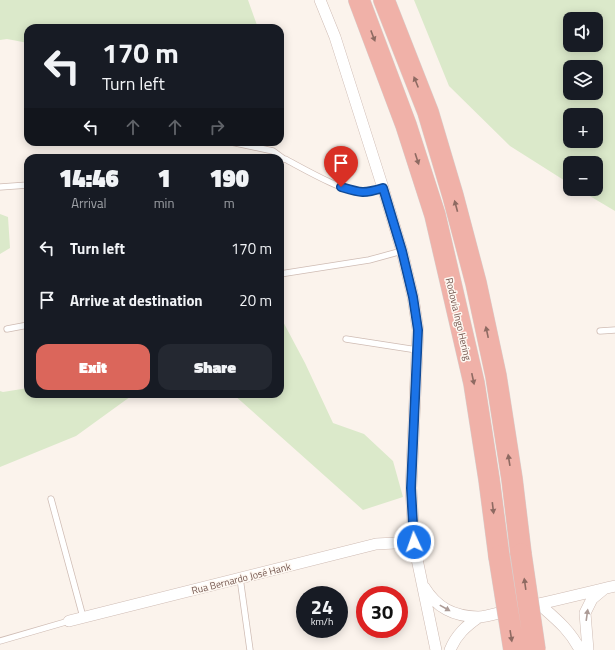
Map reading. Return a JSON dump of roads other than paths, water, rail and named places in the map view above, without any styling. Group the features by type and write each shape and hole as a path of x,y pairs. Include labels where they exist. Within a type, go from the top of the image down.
{"highway":[{"name":"Rodovia Ingo Hering","path":"359,0 406,125 435,215 474,382 490,479 499,556 514,650"},
{"path":"384,0 428,112 453,196 476,283 496,376 512,479 535,650"}],"street":[{"path":"320,0 335,37 383,188 402,251 413,297 418,330 411,488 414,542 436,650"},
{"name":"Rua Bernardo José Hank","path":"69,621 376,544 414,542"},
{"path":"421,582 430,596 443,608 460,614 479,617 611,587"},
{"path":"588,650 585,613 592,600 611,587"},
{"path":"539,604 574,638 580,650"},
{"path":"450,650 453,643 464,628 479,617"}],"lane":[{"path":"250,146 273,151 276,154"},
{"path":"284,160 341,187 358,192 367,193 383,188"},
{"path":"0,187 24,185"},
{"path":"284,273 369,260 402,251"},
{"path":"7,329 24,326"},
{"path":"600,331 615,330"},
{"path":"346,339 417,350"},
{"path":"51,499 83,617"},
{"path":"240,578 250,650"},
{"path":"0,641 69,621"}]}
